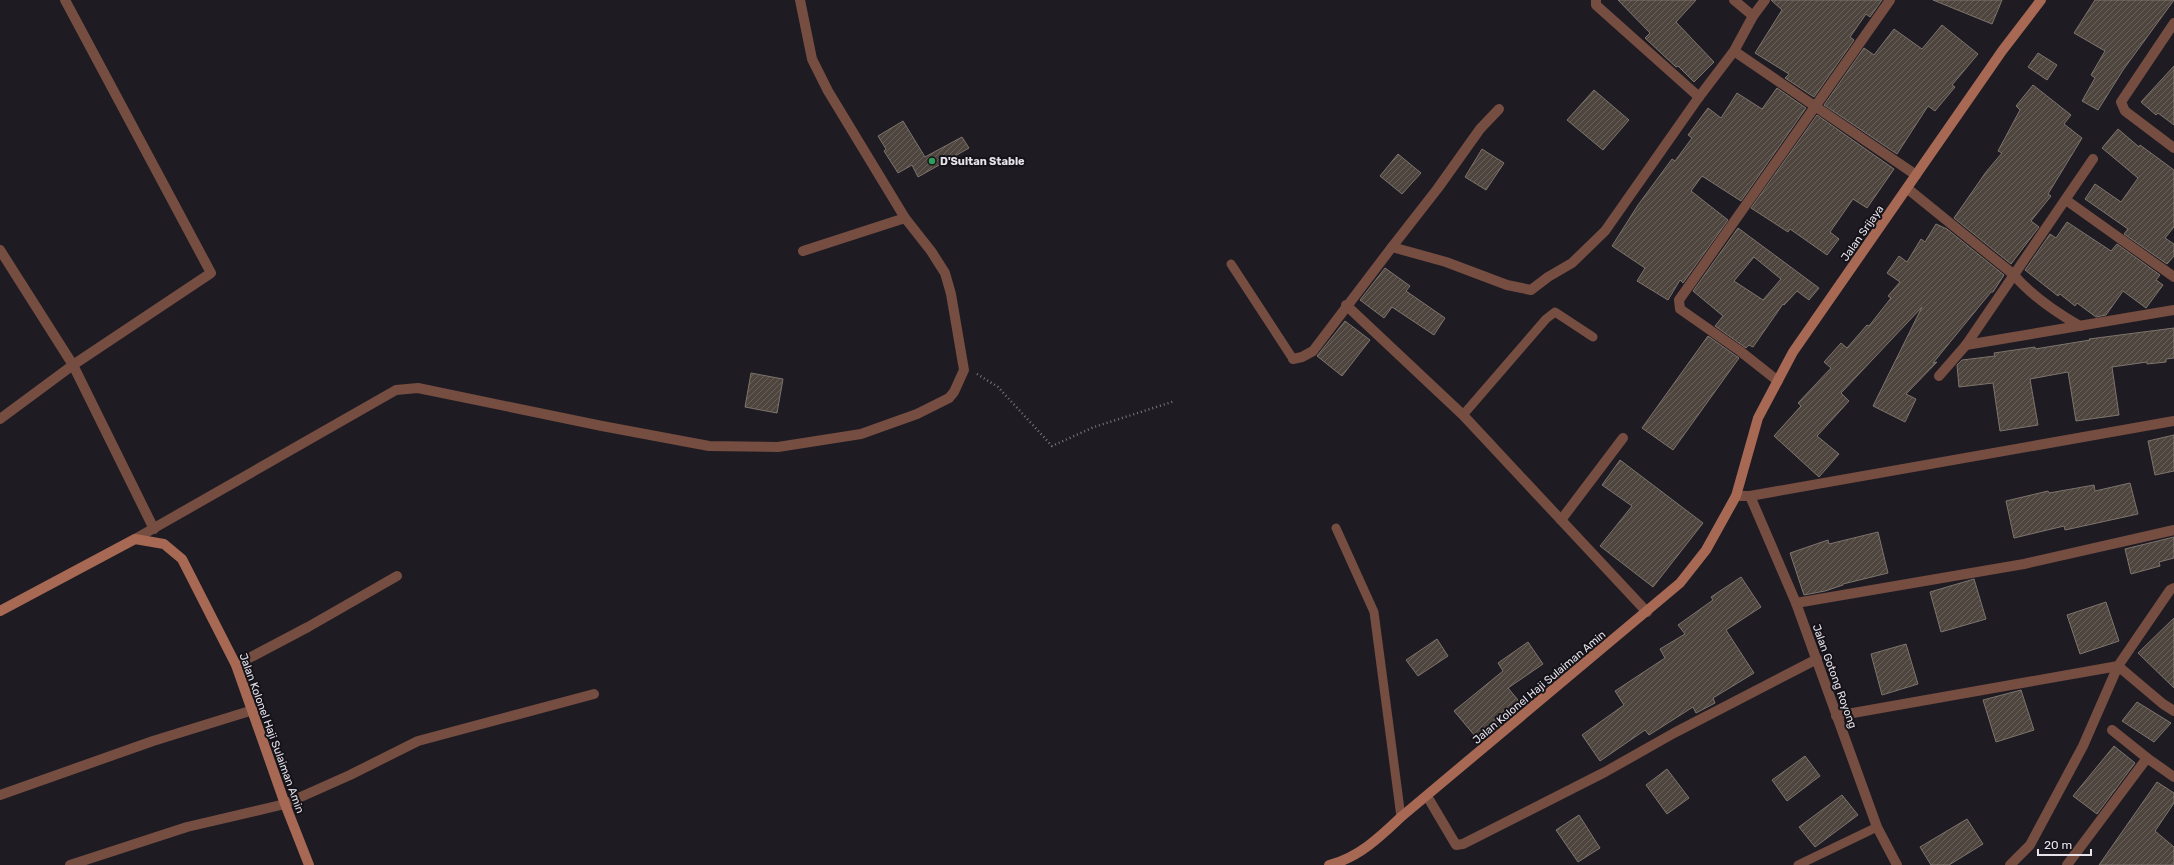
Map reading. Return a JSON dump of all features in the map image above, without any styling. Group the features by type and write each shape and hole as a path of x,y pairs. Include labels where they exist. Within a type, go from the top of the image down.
{"street":[{"path":"0,418 73,365 210,273 65,0"},
{"path":"0,611 154,529 294,446 396,390 418,388 602,426 709,446 778,447 861,434 917,414 948,398 961,378 964,370 951,294 945,273 931,251 905,218 828,91 812,59 800,0"},
{"path":"1596,0 1596,5 1699,97"},
{"path":"1734,0 1753,16"},
{"path":"1392,246 1446,262 1507,285 1531,290 1548,276 1572,263 1605,231 1699,97 1734,51 1753,16 1765,0"},
{"path":"1778,381 1740,351 1680,309 1679,300 1890,0"},
{"name":"Jalan Srijaya","path":"1736,496 1758,418 1793,352 1908,189 1916,175 2002,51 2041,0"},
{"path":"2174,23 2170,36 2121,102 2125,111 2174,148"},
{"path":"1734,51 1814,107 1916,175"},
{"path":"1294,358 1302,357 1313,351 1346,305 1438,188 1480,129 1499,109"},
{"path":"1939,376 1966,345 2013,274 2066,200 2093,159"},
{"path":"1908,189 2013,274 2023,286 2063,317 2080,326"},
{"path":"2066,200 2174,277"},
{"path":"803,251 905,218"},
{"path":"0,250 73,365 154,529"},
{"path":"1346,305 1463,415 1647,612"},
{"path":"1966,345 2174,310"},
{"path":"1736,496 1750,496 2174,421"},
{"path":"1561,520 1623,438"},
{"name":"Jalan Kolonel Haji Sulaiman Amin","path":"1329,865 1342,862 1372,844 1680,583 1706,550 1736,496"},
{"name":"Jalan Gotong Royong","path":"1750,496 1796,603 1877,827 1897,865"},
{"path":"1796,603 2024,564 2174,530"},
{"name":"Jalan Kolonel Haji Sulaiman Amin","path":"134,539 164,544 182,559 236,665 285,804 309,865"},
{"path":"236,665 308,627 397,576"},
{"path":"2010,865 2030,845 2083,746 2118,666 2170,590 2174,588"},
{"path":"1427,796 1456,845 1463,844 1598,776 1674,733 1816,659"},
{"path":"2118,666 2163,704 2174,711"},
{"path":"1836,716 2118,666"},
{"path":"70,865 136,846 186,828 285,804 350,775 418,741 594,694"},
{"path":"0,795 153,741 253,710"},
{"path":"2112,730 2174,777"},
{"path":"2067,865 2147,758"}],"lane":[{"path":"1231,264 1294,358"},
{"path":"1463,415 1546,319 1555,312 1593,336"},
{"path":"1336,528 1374,612 1401,818"},
{"path":"1798,865 1877,827"}],"path":[{"path":"964,370 983,377 998,387 1052,446 1094,427 1175,401"}],"building":[{"path":"1618,0 1696,0 1676,22 1714,62 1694,82 1678,66 1676,67 1645,38 1650,33"},
{"path":"1771,0 1882,0 1870,17 1866,14 1850,37 1854,40 1814,97 1785,78 1789,74 1755,53 1782,10"},
{"path":"1933,0 2002,0 1992,24"},
{"path":"2095,0 2174,0 2123,70 2098,110 2082,101 2095,78 2091,75 2105,51 2074,33"},
{"path":"1942,25 1978,54 1952,85 1955,87 1935,111 1928,106 1897,154 1824,105 1864,48 1874,55 1894,29 1922,49"},
{"path":"2038,53 2057,65 2047,80 2028,67"},
{"path":"2174,66 2174,125 2158,113 2156,115 2141,102"},
{"path":"2033,85 2071,115 2064,124 2082,138 2048,194 2051,196 2031,221 2039,227 2011,264 1954,218 1986,172 2002,153 1998,151 2020,110 2016,106"},
{"path":"1777,88 1806,108 1741,201 1702,176 1691,191 1728,220 1683,283 1680,280 1668,300 1637,281 1645,268 1612,246 1638,205 1672,159 1675,161 1692,138 1688,135 1708,108 1721,118 1737,93 1762,109"},
{"path":"1594,90 1629,120 1603,150 1567,120"},
{"path":"1817,115 1894,169 1867,208 1853,199 1830,232 1839,239 1827,255 1790,229 1788,232 1751,208"},
{"path":"903,121 925,157 962,137 969,148 918,177 912,165 898,173 884,151 886,149 878,136"},
{"path":"2118,129 2139,147 2140,145 2174,170 2174,227 2165,238 2174,244 2174,256 2167,264 2124,234 2128,229 2085,199 2095,184 2121,202 2138,178 2102,148"},
{"path":"1482,149 1504,163 1486,190 1465,177"},
{"path":"1398,154 1421,173 1402,194 1380,176"},
{"path":"2067,222 2111,251 2117,244 2160,275 2156,280 2163,285 2146,308 2123,291 2106,315 2096,317 2077,303 2075,306 2060,294 2058,296 2025,270 2050,234 2056,238"},
{"path":"1936,224 1947,229 2004,275 1993,292 1991,292 1933,363 1937,362 1906,394 1916,399 1905,422 1873,406 1922,307 1841,393 1849,401 1817,436 1839,454 1819,477 1774,436 1801,406 1798,403 1831,368 1824,362 1841,343 1847,348 1867,325 1869,326 1891,298 1888,296 1900,282 1887,273 1899,256 1907,262 1921,239 1925,242"},
{"path":"1738,228 1819,288 1809,300 1797,291 1784,305 1783,304 1753,347 1749,345 1746,348 1715,326 1723,316 1693,291","holes":["1754,257 1781,279 1763,300 1734,281"]},
{"path":"1385,268 1410,286 1406,291 1445,318 1434,335 1392,307 1384,318 1360,300"},
{"path":"1345,321 1370,340 1342,376 1317,356"},
{"path":"2174,328 2174,358 2166,359 2166,362 2147,364 2147,362 2112,367 2119,415 2076,421 2068,372 2030,379 2038,425 2000,431 1993,383 1959,387 1957,365 1962,360 1995,356 1994,353 2035,347 2035,349 2090,340 2089,339"},
{"path":"1708,336 1739,358 1673,450 1642,428"},
{"path":"751,373 783,379 777,413 745,407"},
{"path":"2174,435 2174,471 2155,475 2148,441"},
{"path":"1620,460 1703,523 1653,587 1600,546 1632,506 1602,485"},
{"path":"2130,483 2138,514 2065,530 2064,526 2014,538 2006,501 2048,491 2049,493 2094,485 2095,491"},
{"path":"1878,532 1888,573 1843,584 1825,591 1804,595 1790,553 1828,540 1829,544"},
{"path":"2174,537 2174,558 2159,562 2160,566 2131,574 2125,549"},
{"path":"1741,577 1761,607 1726,630 1754,673 1713,698 1715,703 1696,713 1693,707 1649,735 1645,730 1600,761 1582,735 1624,705 1615,691 1665,658 1660,649 1685,634 1678,625 1713,600 1711,597"},
{"path":"1974,579 1986,619 1941,632 1930,592"},
{"path":"2106,602 2119,641 2080,654 2067,615"},
{"path":"2174,618 2174,688 2138,653"},
{"path":"1437,639 1448,656 1418,676 1406,660"},
{"path":"1528,642 1543,664 1508,688 1523,706 1480,742 1454,711 1503,671 1498,663"},
{"path":"1906,644 1918,684 1882,695 1871,654"},
{"path":"2021,690 2034,730 1996,742 1983,700"},
{"path":"2137,702 2171,723 2154,742 2122,721"},
{"path":"2114,746 2135,763 2097,814 2073,796"},
{"path":"1805,756 1820,776 1787,801 1772,780"},
{"path":"1667,769 1689,798 1667,814 1646,785"},
{"path":"2157,782 2174,793 2174,803 2155,831 2174,847 2174,865 2099,865"},
{"path":"1842,795 1858,815 1815,847 1799,827"},
{"path":"1579,815 1600,848 1578,862 1556,830"},
{"path":"1967,819 1983,844 1949,865 1931,865 1920,847"}],"place":[{"name":"D'Sultan Stable","path":"932,161"}]}
